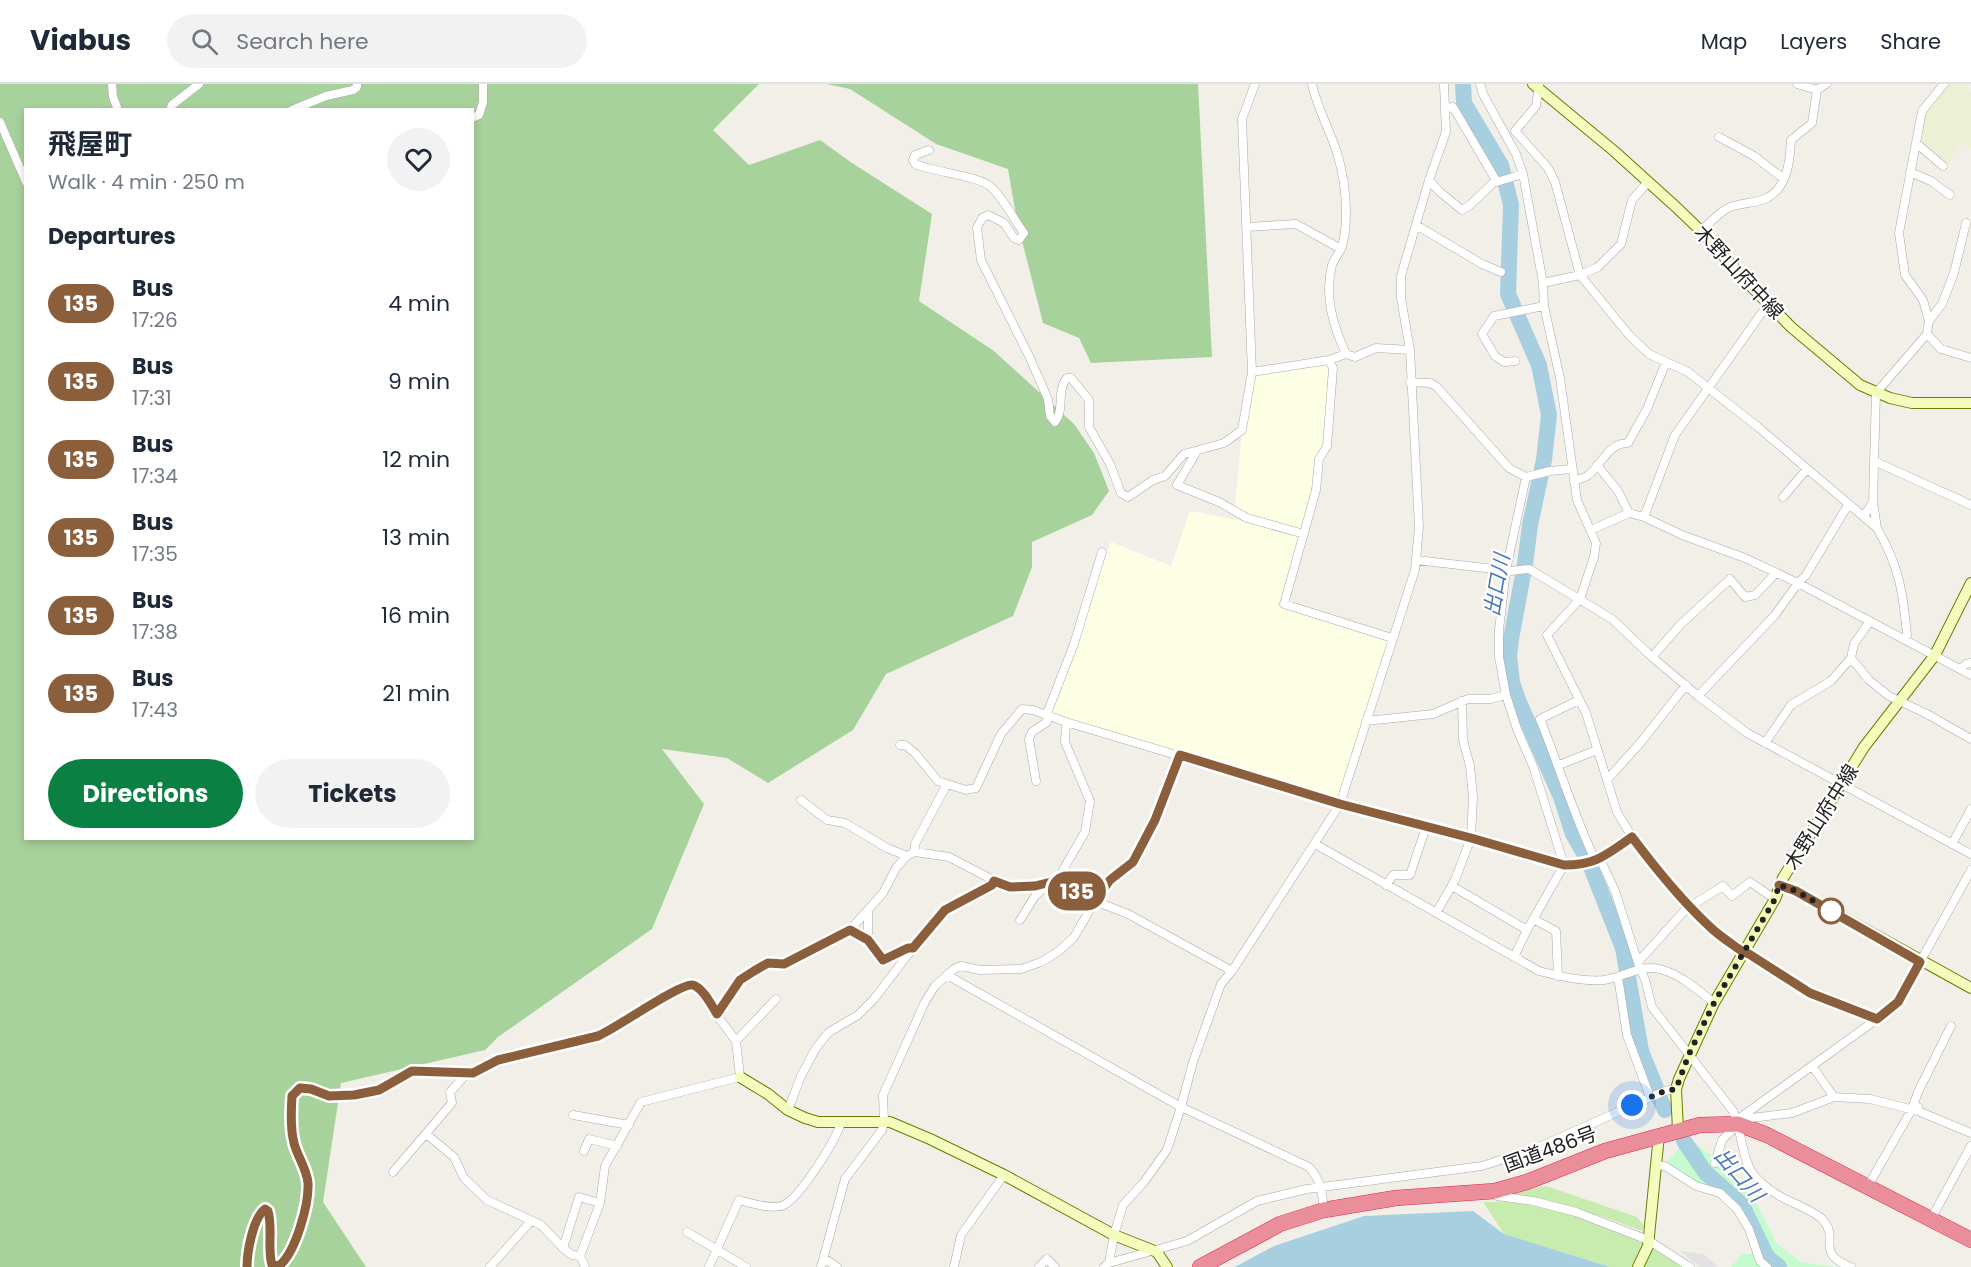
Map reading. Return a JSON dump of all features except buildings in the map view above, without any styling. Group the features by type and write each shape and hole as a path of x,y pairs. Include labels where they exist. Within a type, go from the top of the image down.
{"highway":[{"name":"国道486号","path":"1200,1267 1280,1224 1324,1210 1396,1198 1495,1191 1527,1182 1605,1151 1700,1125 1737,1124 1767,1135 1971,1240"}],"main road":[{"name":"木野山府中線","path":"1537,85 1701,231 1791,327 1860,385 1876,393 1912,404 1971,404"},
{"name":"木野山府中線","path":"1678,1130 1670,1090 1714,1003 1775,899 1779,885 1840,784 1864,747 1935,655 1971,584"},
{"path":"1779,885 1796,891 1920,962 1971,988"},
{"path":"740,1077 768,1094 788,1110 818,1122 884,1121 930,1138 1114,1235 1157,1252 1167,1267"},
{"path":"1638,1267 1648,1243 1659,1135"}],"street":[{"path":"112,84 117,108"},
{"path":"171,108 199,84"},
{"path":"297,108 326,96 353,90 357,84"},
{"path":"474,117 479,115 483,102 483,84"},
{"path":"929,150 915,155 913,160 915,164 974,179 990,186 1024,233 1020,240 1014,238 1004,223 988,215 982,218 977,228 981,260 1048,399 1050,416 1055,423 1059,418 1062,383 1067,378 1071,378 1089,400 1089,427 1110,464 1121,493 1128,497 1153,480 1165,476 1184,453 1197,452 1224,443 1242,430 1252,372 1242,119 1255,84"},
{"path":"1312,84 1338,155 1343,181 1346,212 1345,234 1341,249 1332,263 1328,291 1329,306 1346,354"},
{"path":"1107,1265 1123,1206 1167,1150 1182,1107 1193,1062 1221,984 1232,971 1340,804 1415,570 1419,527 1410,350 1401,298 1401,276 1429,180 1446,132 1444,84"},
{"path":"1480,84 1483,94 1516,154 1522,174 1543,283 1544,306 1560,378 1577,500 1596,543 1594,557 1580,599 1547,635 1586,713 1617,812 1632,837 1667,884 1711,928 1743,952 1810,993 1877,1019"},
{"path":"1797,84 1817,90"},
{"path":"1701,231 1728,207 1767,198 1778,189 1790,162 1791,140 1812,123 1817,90 1826,84"},
{"path":"1877,528 1873,502 1876,393 1927,334 1929,321 1923,300 1905,275 1899,232 1922,111 1944,84"},
{"path":"1537,85 1536,106 1515,131 1548,168 1555,182 1580,275 1629,335 1649,354 1688,372 1877,528 1890,550 1899,574 1904,596 1907,635 1905,639"},
{"path":"1445,108 1453,107 1497,182"},
{"path":"0,122 24,177"},
{"path":"1719,137 1754,156 1784,179"},
{"path":"1916,143 1943,166"},
{"path":"1910,172 1931,181 1950,195"},
{"path":"1429,180 1462,210 1497,182 1522,174"},
{"path":"1543,283 1580,275 1598,267 1621,244 1632,200 1648,182"},
{"path":"1929,321 1942,304 1954,273 1966,223"},
{"path":"1247,227 1296,224 1341,249"},
{"path":"1416,225 1482,264 1501,272"},
{"path":"1644,517 1675,435 1768,304"},
{"path":"1515,361 1504,362 1495,356 1482,334 1494,316 1544,306"},
{"path":"1927,334 1941,349 1971,358"},
{"path":"1252,372 1329,360 1346,354 1355,357 1376,348 1410,350"},
{"path":"1329,360 1333,368 1327,446 1319,459 1316,490 1284,604 1392,638"},
{"path":"1574,481 1588,476 1604,456 1622,443 1628,443 1647,409 1666,362"},
{"path":"1410,382 1430,382 1436,386 1509,468 1526,477 1571,469"},
{"path":"1177,485 1197,452"},
{"path":"1874,461 1971,505"},
{"path":"1597,465 1618,491 1629,513"},
{"path":"1783,497 1807,469"},
{"path":"1165,476 1177,485 1219,502 1247,518 1304,534"},
{"path":"1514,957 1564,865 1533,766 1517,729 1506,694 1499,657 1500,630 1508,571 1526,477"},
{"path":"1864,516 1873,502"},
{"path":"1698,696 1775,615 1806,575 1848,505"},
{"path":"1591,530 1629,513 1644,517 1683,535 1745,558 1798,583 1971,675"},
{"path":"1036,781 1029,739 1032,732 1047,722 1048,711 1074,644 1102,552"},
{"path":"1416,560 1508,571 1529,570 1612,619 1698,696 1747,733 1971,854"},
{"path":"1652,657 1681,624 1730,579 1746,597 1755,595 1776,573"},
{"path":"1765,743 1791,705 1831,681 1851,658 1854,644 1870,621"},
{"path":"1851,658 1869,680 1900,702 1927,714 1971,739"},
{"path":"1961,668 1971,663"},
{"path":"1607,780 1641,742 1686,685"},
{"path":"1366,721 1433,714 1468,699 1490,699 1506,694"},
{"path":"1580,700 1540,719 1582,834 1615,891 1645,979 1652,1007 1733,1111 1740,1131 1743,1153 1749,1169 1757,1180 1775,1193 1823,1219 1828,1229 1830,1253 1836,1262 1851,1267"},
{"path":"1436,913 1452,886 1471,838 1473,797 1470,766 1463,740 1462,702"},
{"path":"900,745 905,745 915,753 938,781 966,790 976,788 1000,734 1022,709 1034,710 1066,722 1340,804 1564,865 1577,865 1598,860 1632,837"},
{"path":"1058,884 1063,870 1085,832 1090,801 1065,742 1066,722"},
{"path":"1558,765 1598,750"},
{"path":"820,1267 845,1179 882,1130 883,1095 925,1002 935,986 954,969 961,966 980,970 1021,969 1041,962 1074,938 1110,880 1133,862 1155,820 1180,755"},
{"path":"717,1014 740,980 768,963 784,964 850,930 883,893 896,868 911,854 947,784"},
{"path":"801,800 827,820 845,823 887,848 911,854 949,857 1010,887 1035,886 1051,882 1058,884 1128,914 1232,971"},
{"path":"1952,844 1971,809"},
{"path":"1386,885 1393,875 1410,875 1426,826"},
{"path":"1315,844 1539,971 1558,976 1601,980 1618,977 1639,965 1689,907 1723,886 1732,896 1750,882 1775,899"},
{"path":"1714,1162 1722,1140 1741,1117 1898,1002 1971,870"},
{"path":"788,1110 801,1076 816,1048 829,1032 858,1014 874,999 945,910 992,885 994,881"},
{"path":"1020,920 1046,883"},
{"path":"1452,886 1527,930"},
{"path":"868,910 868,940"},
{"path":"1533,919 1556,931 1558,976"},
{"path":"850,930 868,940 883,960 908,948 913,948"},
{"path":"1639,965 1664,970 1693,986 1714,1003"},
{"path":"947,975 1182,1107 1309,1167 1318,1177 1324,1210"},
{"path":"1618,977 1627,1035 1650,1097"},
{"path":"247,1267 255,1224 262,1211 265,1209 268,1211 270,1218 272,1265 279,1266 284,1262 295,1240 307,1202 308,1181 293,1142 291,1112 292,1096 300,1088 311,1089 329,1096 354,1095 379,1090 412,1071 473,1073 498,1060 598,1036 612,1030 672,991 690,985 695,986 736,1041 740,1077 641,1102 605,1166 600,1203 580,1256 585,1267"},
{"path":"736,1041 776,999"},
{"path":"1868,1186 1915,1110 1918,1092 1951,1026"},
{"path":"1812,1066 1834,1097"},
{"path":"393,1172 452,1103 450,1092 462,1079 460,1074"},
{"path":"1107,1265 1187,1240 1257,1201 1307,1189 1482,1166 1532,1150 1670,1090"},
{"path":"1737,1124 1751,1118 1792,1113 1834,1097 1870,1099 1915,1110 1971,1133"},
{"path":"573,1115 629,1125"},
{"path":"709,1267 739,1200 755,1204 786,1205 811,1177 839,1131 841,1122"},
{"path":"426,1134 454,1157 464,1178 487,1200 541,1225 563,1248 572,1255 580,1256"},
{"path":"584,1151 589,1139 617,1146"},
{"path":"1931,1219 1971,1146"},
{"path":"1656,1165 1665,1166 1696,1186 1720,1193 1737,1209 1749,1229 1760,1261 1767,1267"},
{"path":"954,1267 961,1235 1004,1175"},
{"path":"1495,1191 1497,1196 1576,1212 1648,1243 1690,1267"},
{"path":"563,1248 579,1197 600,1203"},
{"path":"490,1267 531,1221"},
{"path":"687,1232 746,1267"},
{"path":"824,1258 837,1267"},
{"path":"1039,1267 1047,1259 1055,1267"}],"shaded area":[{"path":"1949,84 1967,84 1971,91 1971,149 1961,141 1948,164 1920,142 1925,114"},
{"path":"1329,360 1333,368 1327,446 1319,459 1311,487 1304,534 1285,603 1392,638 1340,804 1049,716 1111,542 1171,566 1190,511 1289,530 1247,518 1235,505 1242,431 1252,372"},
{"path":"1680,1251 1703,1254 1718,1267 1700,1267"}],"green space":[{"path":"0,84 759,84 713,130 749,165 820,140 932,214 919,301 994,351 1074,424 1094,453 1109,491 1092,515 1032,542 1032,567 1013,616 886,674 853,730 768,783 727,758 662,749 704,804 652,929 498,1037 485,1050 341,1083 323,1202 366,1267 0,1267"},
{"path":"827,84 1198,84 1212,357 1091,363 1079,338 1043,323 1017,221 1008,169 936,144 850,89"},
{"path":"1689,1138 1747,1184 1777,1244 1801,1262 1836,1267 1772,1267 1763,1260 1725,1193 1697,1182 1666,1163"},
{"path":"1546,1186 1637,1217 1644,1226 1642,1231 1601,1216 1513,1194"},
{"path":"1483,1202 1537,1206 1603,1225 1644,1244 1683,1267 1610,1267 1504,1234"},
{"path":"1742,1254 1755,1254 1763,1267 1731,1267"}],"water":[{"path":"1473,1211 1504,1234 1610,1267 1235,1267 1274,1246 1364,1216"}],"waterway":[{"name":"出口川","path":"1463,84 1464,103 1501,165 1511,205 1508,294 1539,365 1549,415 1544,460 1530,525 1511,639 1509,656 1512,682 1561,797 1573,834 1589,862 1623,948 1641,1051 1656,1088"},
{"name":"出口川","path":"1660,1099 1665,1110"},
{"name":"出口川","path":"1684,1141 1705,1172 1742,1205 1767,1257 1779,1267"}],"bus line":[{"name":"135","path":"247,1267 255,1224 262,1211 265,1209 268,1211 270,1218 272,1265 279,1266 284,1262 295,1240 307,1202 308,1181 293,1142 291,1112 292,1096 300,1088 311,1089 329,1096 354,1095 379,1090 412,1071 473,1073 498,1060 598,1036 612,1030 672,991 690,985 699,989 717,1014 740,980 754,971 768,963 784,964 850,930 868,940 883,960 908,948 913,948 945,910 992,885 994,881 1010,887 1035,886 1051,882 1065,885 1095,901 1110,880 1133,862 1155,820 1180,755 1340,804 1564,865 1596,862 1632,837 1667,884 1711,928 1743,952 1810,993 1877,1019 1898,1002 1920,962 1796,891 1779,885"}],"route":[{"path":"1632,1105 1665,1091 1676,1089 1678,1078 1714,1003 1775,899 1779,885 1796,891 1834,912 1831,911"}]}
